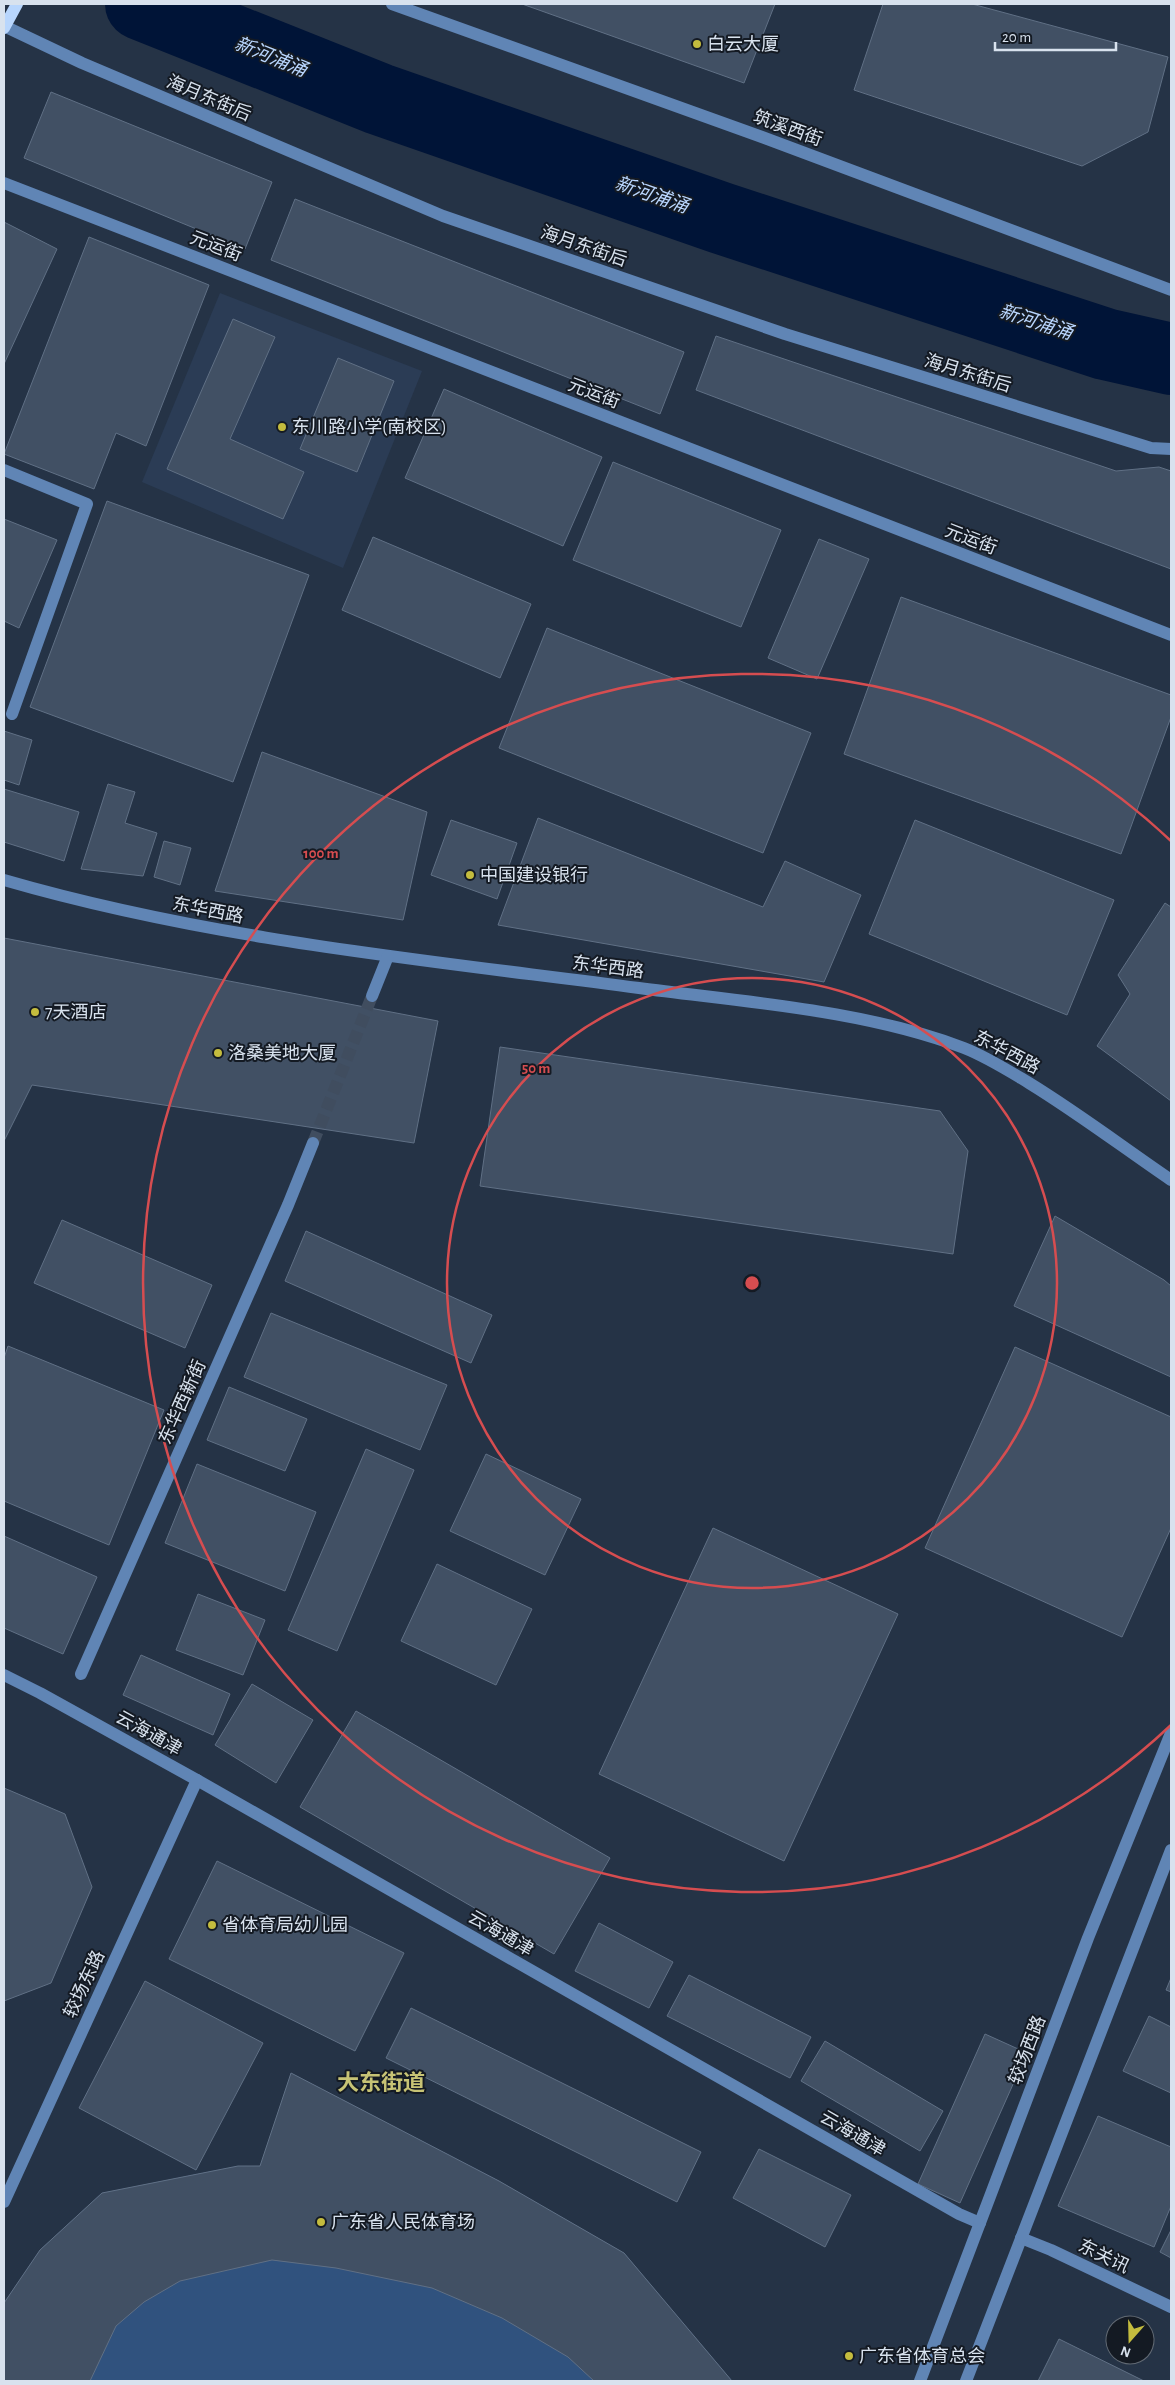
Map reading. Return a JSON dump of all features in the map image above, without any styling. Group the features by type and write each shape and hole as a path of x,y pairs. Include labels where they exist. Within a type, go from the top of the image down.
{"main road":[{"path":"4,27 17,4"}],"street":[{"name":"筑溪西街","path":"392,4 762,137 1171,290"},
{"name":"海月东街后","path":"4,27 82,64 443,216 795,337 1151,448 1171,449"},
{"name":"元运街","path":"4,183 1171,635"},
{"path":"4,470 87,504 12,714"},
{"name":"东华西路","path":"4,880 53,895 178,924 388,956 756,1003 914,1031 967,1049 1009,1071 1054,1099 1171,1180"},
{"path":"372,996 388,956"},
{"name":"东华西新街","path":"81,1674 288,1205 313,1143"},
{"name":"云海通津","path":"4,1675 197,1780 959,2214 980,2223"},
{"name":"较场西路","path":"920,2381 1088,1938 1171,1733"},
{"name":"较场东路","path":"4,2202 197,1780"},
{"path":"966,2381 1171,1850"},
{"name":"东关讯","path":"1021,2238 1051,2250 1171,2308"}],"shaded area":[{"name":"东川路小学(南校区)","path":"220,293 422,371 343,568 142,482"},
{"name":"广东省人民体育场","path":"291,2073 499,2181 624,2253 732,2381 4,2381 4,2303 40,2250 102,2193 238,2166 260,2166"}],"building":[{"name":"白云大厦","path":"522,4 775,4 744,83"},
{"path":"883,4 972,4 1168,57 1148,132 1082,166 854,90"},
{"path":"51,92 272,182 245,249 24,158"},
{"path":"295,199 684,352 660,414 271,260"},
{"path":"4,222 57,249 4,364"},
{"path":"89,237 209,285 146,446 116,433 94,489 4,454"},
{"path":"233,319 275,337 230,439 304,472 283,519 167,469"},
{"path":"716,336 1116,471 1159,467 1171,471 1171,569 696,390"},
{"path":"338,358 394,381 357,472 300,449"},
{"path":"444,389 602,457 563,546 405,478"},
{"path":"613,462 781,530 741,627 573,560"},
{"path":"107,501 309,575 233,782 30,707"},
{"path":"4,519 57,540 19,628 4,621"},
{"path":"373,537 531,604 500,678 342,610"},
{"path":"819,539 869,559 817,679 768,658"},
{"path":"901,597 1171,695 1171,717 1121,854 844,754"},
{"path":"547,628 811,733 763,853 499,748"},
{"path":"4,731 32,740 19,785 4,780"},
{"path":"262,752 427,812 403,920 215,891"},
{"path":"108,784 135,792 125,823 157,833 143,876 81,869"},
{"path":"4,789 79,812 64,861 4,842"},
{"path":"538,818 763,907 785,861 861,895 824,982 498,925"},
{"path":"451,820 517,843 497,899 431,875"},
{"path":"915,820 1114,900 1067,1015 869,934"},
{"path":"164,841 191,848 180,885 154,877"},
{"path":"1165,903 1171,907 1171,1101 1097,1046 1130,994 1118,975"},
{"name":"洛桑美地大厦","path":"4,938 438,1021 414,1143 32,1085 4,1141"},
{"path":"500,1047 940,1111 968,1151 953,1254 480,1186"},
{"path":"1055,1216 1164,1280 1171,1286 1171,1377 1014,1306"},
{"path":"62,1220 212,1285 185,1348 34,1283"},
{"path":"306,1231 492,1315 471,1363 285,1281"},
{"path":"271,1313 447,1385 420,1450 244,1377"},
{"path":"8,1346 164,1410 109,1545 4,1501 4,1358"},
{"path":"1015,1347 1171,1417 1171,1528 1122,1637 925,1548"},
{"path":"229,1387 307,1419 285,1471 207,1440"},
{"path":"366,1449 414,1470 337,1651 288,1630"},
{"path":"486,1454 581,1499 545,1575 450,1531"},
{"path":"197,1464 316,1512 285,1591 165,1543"},
{"path":"713,1528 898,1614 784,1861 599,1774"},
{"path":"4,1536 97,1577 63,1654 4,1628"},
{"path":"437,1564 532,1609 496,1685 401,1641"},
{"path":"198,1594 265,1620 243,1675 176,1650"},
{"path":"141,1655 230,1694 213,1735 123,1695"},
{"path":"252,1684 313,1720 276,1783 215,1745"},
{"path":"356,1711 610,1858 554,1954 300,1807"},
{"path":"4,1788 65,1814 92,1887 51,1983 4,2001"},
{"path":"217,1861 404,1953 355,2051 169,1959"},
{"path":"599,1923 673,1962 649,2008 575,1971"},
{"path":"689,1975 811,2037 790,2078 667,2016"},
{"path":"1171,1978 1171,1992 1166,1990"},
{"path":"145,1981 263,2043 196,2170 79,2108"},
{"path":"411,2008 701,2152 677,2202 386,2058"},
{"path":"1149,2016 1171,2027 1171,2093 1123,2071"},
{"path":"985,2034 1027,2053 960,2203 918,2184"},
{"path":"825,2041 943,2111 920,2151 801,2081"},
{"name":"广东省人民体育场","path":"291,2073 499,2181 624,2253 732,2381 594,2381 568,2357 502,2318 432,2288 336,2268 272,2260 180,2281 144,2302 116,2326 90,2381 4,2381 4,2303 40,2250 102,2193 238,2166 260,2166"},
{"path":"1098,2116 1171,2147 1171,2206 1154,2247 1058,2206"},
{"path":"759,2149 851,2195 825,2247 733,2198"},
{"path":"1171,2230 1171,2258 1160,2252"},
{"path":"1059,2339 1105,2362 1105,2365 1112,2365 1144,2381 1038,2381"}],"waterway":[{"name":"新河浦涌","path":"141,4 379,99 721,218 1105,344 1171,359"}],"tunnel":[{"path":"313,1143 372,996"}],"place":[{"name":"白云大厦","path":"697,44"},
{"name":"东川路小学(南校区)","path":"282,427"},
{"name":"中国建设银行","path":"470,875"},
{"name":"7天酒店","path":"35,1012"},
{"name":"洛桑美地大厦","path":"218,1053"},
{"name":"省体育局幼儿园","path":"212,1925"},
{"name":"广东省人民体育场","path":"321,2222"},
{"name":"广东省体育总会","path":"849,2356"}],"district":[{"name":"大东街道","path":"381,2082"}]}
